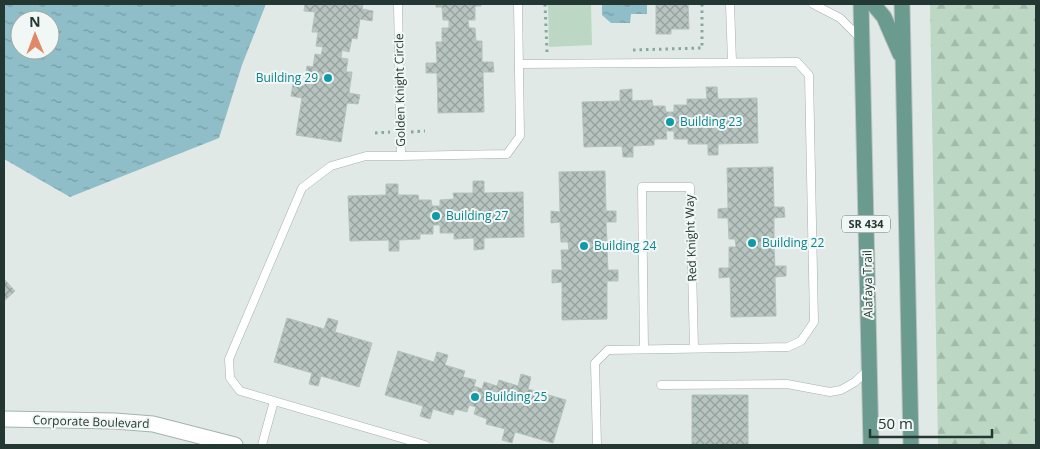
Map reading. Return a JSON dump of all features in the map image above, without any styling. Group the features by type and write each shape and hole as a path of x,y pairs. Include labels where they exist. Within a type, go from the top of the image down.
{"main road":[{"name":"Alafaya Trail","path":"861,4 871,445"},
{"path":"873,4 884,17 903,60"},
{"name":"SR 434","path":"902,4 911,445"}],"street":[{"name":"Corporate Boulevard","path":"4,419 115,421 154,424 235,445"}],"lane":[{"name":"Golden Knight Circle","path":"398,4 401,156 508,154 520,136 518,4"},
{"path":"730,4 732,62"},
{"path":"812,4 840,18 862,40"},
{"path":"519,64 797,62 809,75 814,322 801,341 788,347 608,350 595,362 597,445"},
{"path":"401,156 366,156 331,166 302,188 230,360 230,378 240,391 425,445"},
{"name":"Red Knight Way","path":"644,349 642,187 690,187 694,348"},
{"path":"661,385 787,384 830,392 841,390 855,382 870,369"},
{"path":"262,445 274,401"}],"path":[{"path":"545,4 546,52 555,52"},
{"path":"624,50 702,48 702,4"}],"green space":[{"path":"548,4 591,4 592,45 549,47"},
{"path":"930,4 1036,4 1036,445 938,445"}],"water":[{"path":"4,4 266,4 242,65 219,138 70,197 4,159"},
{"path":"602,4 647,4 647,14 631,14 630,23 611,23 602,15"}],"building":[{"name":"Building 29","path":"305,4 363,4 362,9 373,11 372,21 360,19 357,39 352,38 349,52 342,50 341,58 348,59 346,72 352,72 349,93 360,95 358,104 347,103 341,142 296,135 302,98 291,96 293,84 304,86 307,66 313,67 315,54 321,55 323,47 316,46 318,32 312,32 315,12 304,11"},
{"path":"436,4 481,4 481,6 475,6 475,20 468,20 469,28 475,28 476,41 482,41 482,62 493,62 494,72 483,72 484,112 438,113 437,73 426,73 426,63 437,63 436,42 442,42 442,28 449,28 449,20 443,20 442,7 436,7"},
{"path":"656,4 688,4 689,29 671,29 671,34 656,34"},
{"name":"Building 23","path":"706,87 717,87 718,99 757,98 758,143 718,144 718,155 708,155 708,144 688,144 688,139 674,139 674,131 666,131 667,139 654,139 654,145 633,146 633,157 623,157 622,146 584,147 582,102 620,101 620,90 632,89 632,101 652,100 653,106 665,106 666,112 674,112 674,105 687,105 687,99 707,99"},
{"name":"Building 22","path":"773,167 774,207 784,207 785,217 774,218 774,238 768,238 768,246 774,246 775,266 786,266 786,276 775,277 776,316 731,317 730,277 719,278 719,268 729,268 729,247 736,247 735,239 729,239 728,218 718,218 718,209 728,208 727,168"},
{"name":"Building 24","path":"605,171 606,211 616,211 616,222 606,222 607,241 600,241 600,250 607,249 608,270 618,270 618,281 607,281 607,319 562,320 562,282 552,283 552,270 562,270 561,250 569,250 568,242 561,242 560,222 551,223 551,211 560,212 559,172"},
{"name":"Building 27","path":"473,181 484,181 484,193 523,192 524,237 484,238 484,249 474,250 474,238 454,239 454,233 440,233 440,225 433,225 433,234 420,234 420,239 399,240 399,251 389,251 389,240 350,241 348,196 386,195 386,184 398,184 398,195 418,195 419,200 431,200 432,206 440,206 440,200 454,199 453,193 473,193"},
{"path":"4,279 15,291 4,301"},
{"path":"287,318 324,329 328,318 338,321 335,332 372,343 359,387 321,376 318,386 309,384 312,373 274,362"},
{"name":"Building 25","path":"398,351 434,362 437,352 448,355 445,365 465,371 463,377 476,380 474,386 482,389 484,382 497,386 499,380 518,386 521,374 531,377 528,389 566,400 553,443 515,432 512,443 502,440 505,429 486,424 487,419 474,414 476,407 469,405 467,412 455,409 453,415 433,409 430,419 420,416 423,406 385,395"},
{"path":"692,395 748,395 748,445 692,445"}],"place":[{"name":"Building 29","path":"328,78"},
{"name":"Building 23","path":"670,122"},
{"name":"Building 27","path":"436,216"},
{"name":"Building 22","path":"752,243"},
{"name":"Building 24","path":"584,246"},
{"name":"Building 25","path":"475,397"}]}
